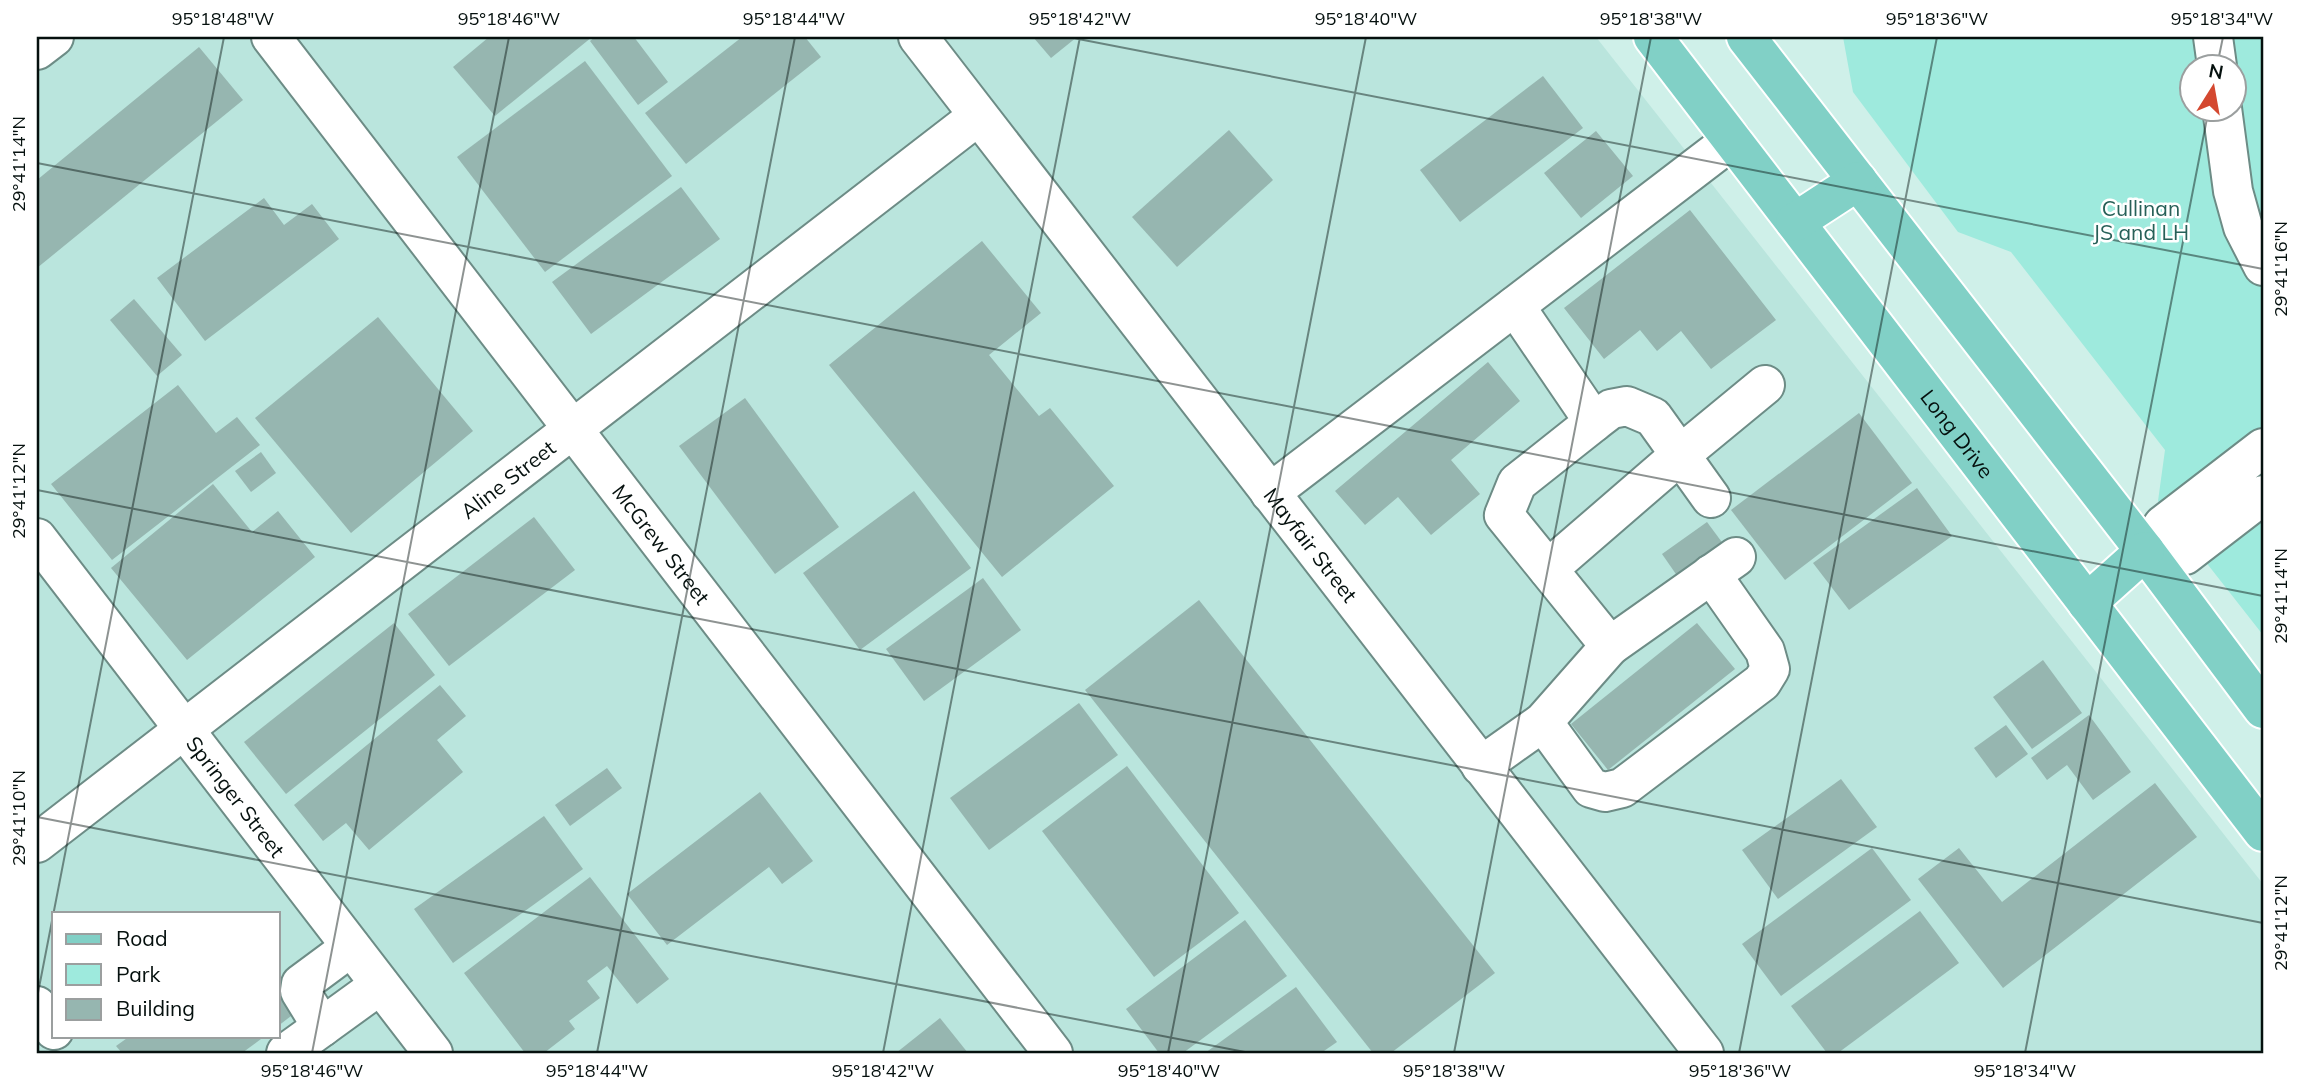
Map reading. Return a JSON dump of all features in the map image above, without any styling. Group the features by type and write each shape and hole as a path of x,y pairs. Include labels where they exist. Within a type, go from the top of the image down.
{"main road":[{"name":"Long Drive","path":"1653,37 2263,832"},
{"path":"1746,37 2145,551 2263,709"},
{"path":"1795,222 1858,181"},
{"path":"2087,603 2145,551"}],"street":[{"path":"37,50 54,37"},
{"name":"McGrew Street","path":"271,37 1053,1053"},
{"name":"Mayfair Street","path":"918,37 1703,1053"},
{"name":"Aline Street","path":"37,843 978,116"},
{"path":"2224,122 2234,191 2243,227 2263,266"},
{"path":"1270,493 1732,140"},
{"path":"1515,306 1594,422"},
{"path":"1548,569 1765,385"},
{"path":"1610,646 1504,515 1517,484 1611,409 1627,405 1653,417 1711,498"},
{"path":"2263,448 2163,525 2145,551 2185,555 2263,495"},
{"name":"Springer Street","path":"37,538 433,1053"},
{"path":"1481,766 1543,722 1610,646 1723,566 1765,651 1770,669 1762,682 1622,788 1605,792 1591,788 1543,722"},
{"path":"322,1027 300,990 301,984 351,947"},
{"path":"286,1053 380,985"},
{"path":"37,1006 52,1027"},
{"path":"61,1038 72,1053"}],"shaded area":[{"path":"37,37 1596,37 2263,884 2263,1053 37,1053"}],"green space":[{"name":"Cullinan JS and LH","path":"1843,37 2263,37 2263,635 2158,501 2165,450 2011,252 1958,232 1853,92"}],"building":[{"path":"489,37 592,37 495,116 453,67"},
{"path":"595,37 634,37 668,82 638,105 590,41"},
{"path":"742,37 805,37 821,57 686,164 645,113"},
{"path":"1033,37 1077,37 1051,58"},
{"path":"199,47 243,100 37,268 37,180"},
{"path":"585,61 672,176 545,272 457,157"},
{"path":"1543,76 1583,128 1460,222 1420,170"},
{"path":"1229,130 1273,180 1177,267 1132,217"},
{"path":"1596,131 1633,176 1581,218 1544,173"},
{"path":"681,187 720,239 591,334 552,282"},
{"path":"264,198 284,225 312,204 339,239 205,341 157,278"},
{"path":"1690,210 1776,320 1711,369 1681,331 1657,351 1640,330 1604,359 1564,308"},
{"path":"982,241 1041,313 989,355 1039,416 1050,408 1114,486 1002,577 829,365"},
{"path":"134,299 182,355 157,376 110,320"},
{"path":"378,317 473,431 351,533 255,418"},
{"path":"1488,362 1520,401 1451,460 1480,494 1431,535 1398,497 1365,525 1335,491"},
{"path":"178,385 216,433 237,417 260,445 112,560 51,484"},
{"path":"745,398 839,527 775,574 679,446"},
{"path":"1859,413 1912,483 1785,580 1731,510"},
{"path":"261,452 276,473 251,492 235,471"},
{"path":"213,484 252,532 278,511 315,557 187,660 111,568"},
{"path":"1917,488 1952,536 1849,610 1813,563"},
{"path":"914,491 971,568 860,650 803,573"},
{"path":"534,517 575,570 449,666 408,614"},
{"path":"1707,522 1724,545 1678,577 1662,554"},
{"path":"983,578 1021,630 924,701 886,649"},
{"path":"1199,600 1495,973 1391,1053 1373,1053 1085,690"},
{"path":"394,623 435,675 286,794 244,742"},
{"path":"1697,623 1735,669 1608,770 1571,724"},
{"path":"2043,660 2082,713 2032,749 1993,697"},
{"path":"440,685 466,716 437,740 463,772 369,850 346,823 323,841 294,805"},
{"path":"1079,703 1118,755 989,850 950,798"},
{"path":"2089,715 2131,772 2093,800 2067,765 2047,780 2031,758"},
{"path":"2006,725 2028,754 1996,778 1974,748"},
{"path":"1127,766 1239,913 1154,977 1042,831"},
{"path":"607,768 622,788 570,826 555,805"},
{"path":"1841,779 1877,827 1778,899 1742,850"},
{"path":"2155,783 2197,837 2003,988 1918,879 1959,848 2002,902"},
{"path":"760,792 813,861 782,884 769,867 667,945 627,894"},
{"path":"544,816 583,869 453,963 414,909"},
{"path":"1872,848 1911,900 1781,996 1742,944"},
{"path":"590,877 669,979 637,1004 607,966 587,981 600,998 569,1021 575,1029 544,1053 525,1053 464,973"},
{"path":"1920,911 1959,963 1838,1053 1827,1053 1791,1006"},
{"path":"1245,920 1287,976 1183,1053 1159,1053 1126,1009"},
{"path":"1296,987 1337,1042 1321,1053 1205,1053"},
{"path":"280,994 295,1013 280,1024"},
{"path":"940,1018 968,1053 896,1053"},
{"path":"127,1038 262,1038 242,1053 122,1053 116,1046"}]}
